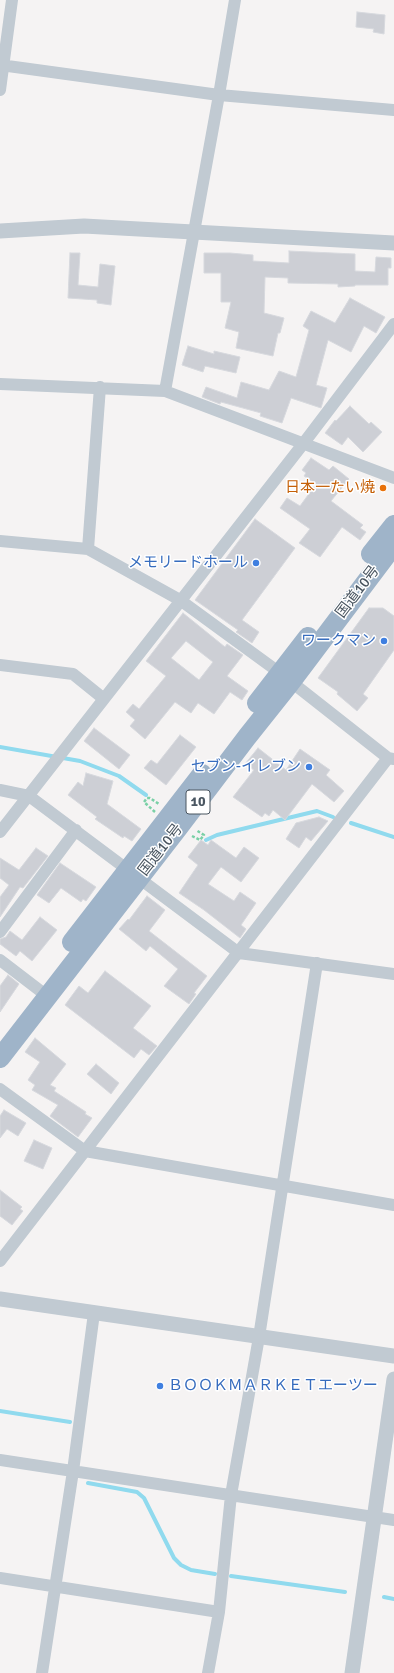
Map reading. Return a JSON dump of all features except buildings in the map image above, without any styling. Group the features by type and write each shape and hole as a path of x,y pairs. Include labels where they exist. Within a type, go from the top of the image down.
{"highway":[{"name":"国道10号","path":"0,1058 42,993 133,874 247,737 285,678 394,524"},
{"name":"国道10号","path":"285,678 394,545"},
{"name":"国道10号","path":"0,1036 42,993"}],"street":[{"path":"0,90 2,65 12,0"},
{"path":"165,391 235,0"},
{"path":"2,65 219,95 394,110"},
{"path":"0,231 84,226 394,243"},
{"path":"0,832 50,770 180,600 303,444 394,324"},
{"path":"0,384 165,391 394,478"},
{"path":"88,549 100,388"},
{"path":"0,541 88,549 180,600 391,759 0,1260"},
{"path":"0,665 73,674 104,699"},
{"path":"0,790 29,796 239,953 394,974"},
{"path":"0,932 76,830"},
{"path":"0,960 42,993"},
{"path":"208,1673 219,1612 231,1495 259,1337 317,963"},
{"path":"0,1089 85,1151 394,1204"},
{"path":"0,1299 394,1356"},
{"path":"42,1673 73,1471 94,1313"},
{"path":"352,1673 394,1379"},
{"path":"0,1460 394,1520"},
{"path":"0,1578 219,1612"}],"waterway":[{"path":"0,747 80,761 119,776 146,795"},
{"path":"206,840 217,835 317,811 333,817"},
{"path":"351,823 394,837"},
{"path":"0,1411 70,1422"},
{"path":"88,1483 137,1492 144,1498 174,1558 181,1565 191,1570 215,1574"},
{"path":"231,1576 345,1592"},
{"path":"384,1597 394,1599"}],"place":[{"name":"日本一たい焼","path":"383,488"},
{"name":"メモリードホール","path":"256,563"},
{"name":"ワークマン","path":"384,641"},
{"name":"セブン-イレブン","path":"309,767"},
{"name":"ＢＯＯＫＭＡＲＫＥＴエーツー","path":"160,1386"}]}
